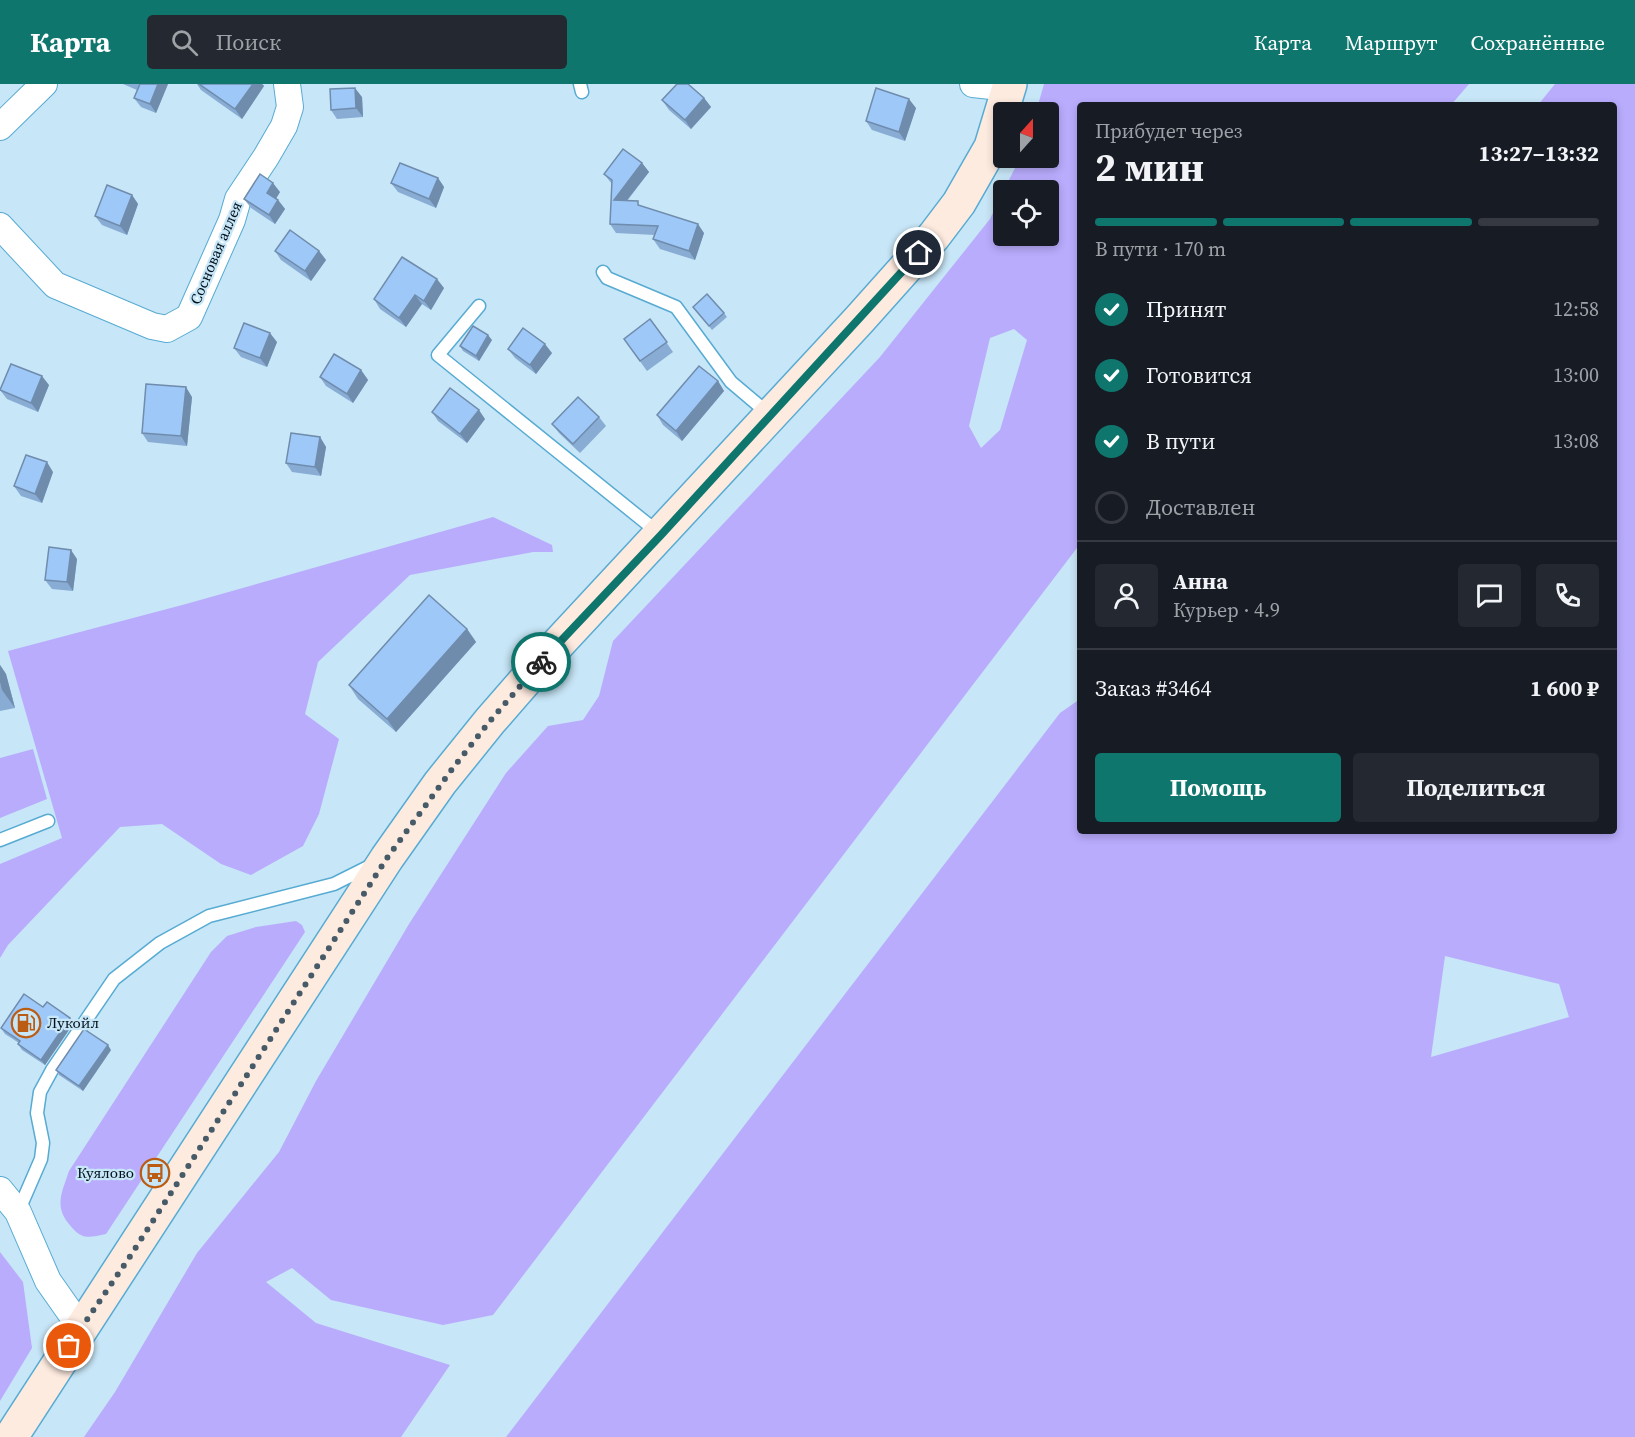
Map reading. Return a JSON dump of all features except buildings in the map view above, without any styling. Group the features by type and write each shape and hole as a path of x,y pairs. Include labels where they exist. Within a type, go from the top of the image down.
{"main road":[{"path":"11,1437 387,858 440,783 544,659 661,535 926,244 959,203 991,147 1010,86"}],"street":[{"path":"0,127 44,84"},
{"name":"Сосновая аллея","path":"0,225 55,285 152,326 167,329 189,317 232,220 238,199 284,126 290,107 286,84"},
{"path":"973,84 1010,86"},
{"path":"0,1190 18,1212 48,1281 81,1328"}],"lane":[{"path":"603,272 607,278 676,307 730,382 771,415"},
{"path":"479,306 438,355 661,535"},
{"path":"0,840 48,821"},
{"path":"18,1212 41,1159 43,1143 37,1113 40,1092 52,1070 114,979 160,943 209,916 334,884 387,858"}],"shaded area":[{"path":"1044,84 1469,84 1454,102 1077,102 1077,548 493,1315 443,1325 331,1300 292,1268 266,1282 316,1323 450,1365 401,1437 84,1437 115,1392 197,1253 279,1152 316,1081 409,924 506,773 548,726 583,720 599,696 613,641 880,357 993,213 993,246 1059,246 1059,180 1009,180 1015,168 1059,168 1059,102 1039,102","holes":["1014,329 1027,340 1000,430 981,448 969,426 990,338"]},
{"path":"1555,84 1635,84 1635,1437 506,1437 1060,713 1077,701 1077,834 1617,834 1617,102 1540,102","holes":["1445,956 1559,984 1569,1017 1431,1057"]},
{"path":"493,517 552,545 553,552 533,552 410,575 318,662 305,714 339,739 319,814 303,846 251,875 221,864 162,824 120,827 8,945 0,958 0,864 62,838 8,651 186,604"},
{"path":"33,749 47,799 0,818 0,758"},
{"path":"296,921 302,925 305,932 106,1234 90,1237 77,1233 64,1217 61,1205 62,1192 69,1171 211,952 227,936 256,927"},
{"path":"0,1252 23,1282 32,1348 0,1401"}],"way so far":[{"path":"69,1346 129,1258 387,858 440,783 541,662"}],"place":[{"name":"Лукойл","path":"26,1023"},
{"name":"Куялово","path":"155,1173"}],"route":[{"path":"541,662 661,535 919,253"}]}
